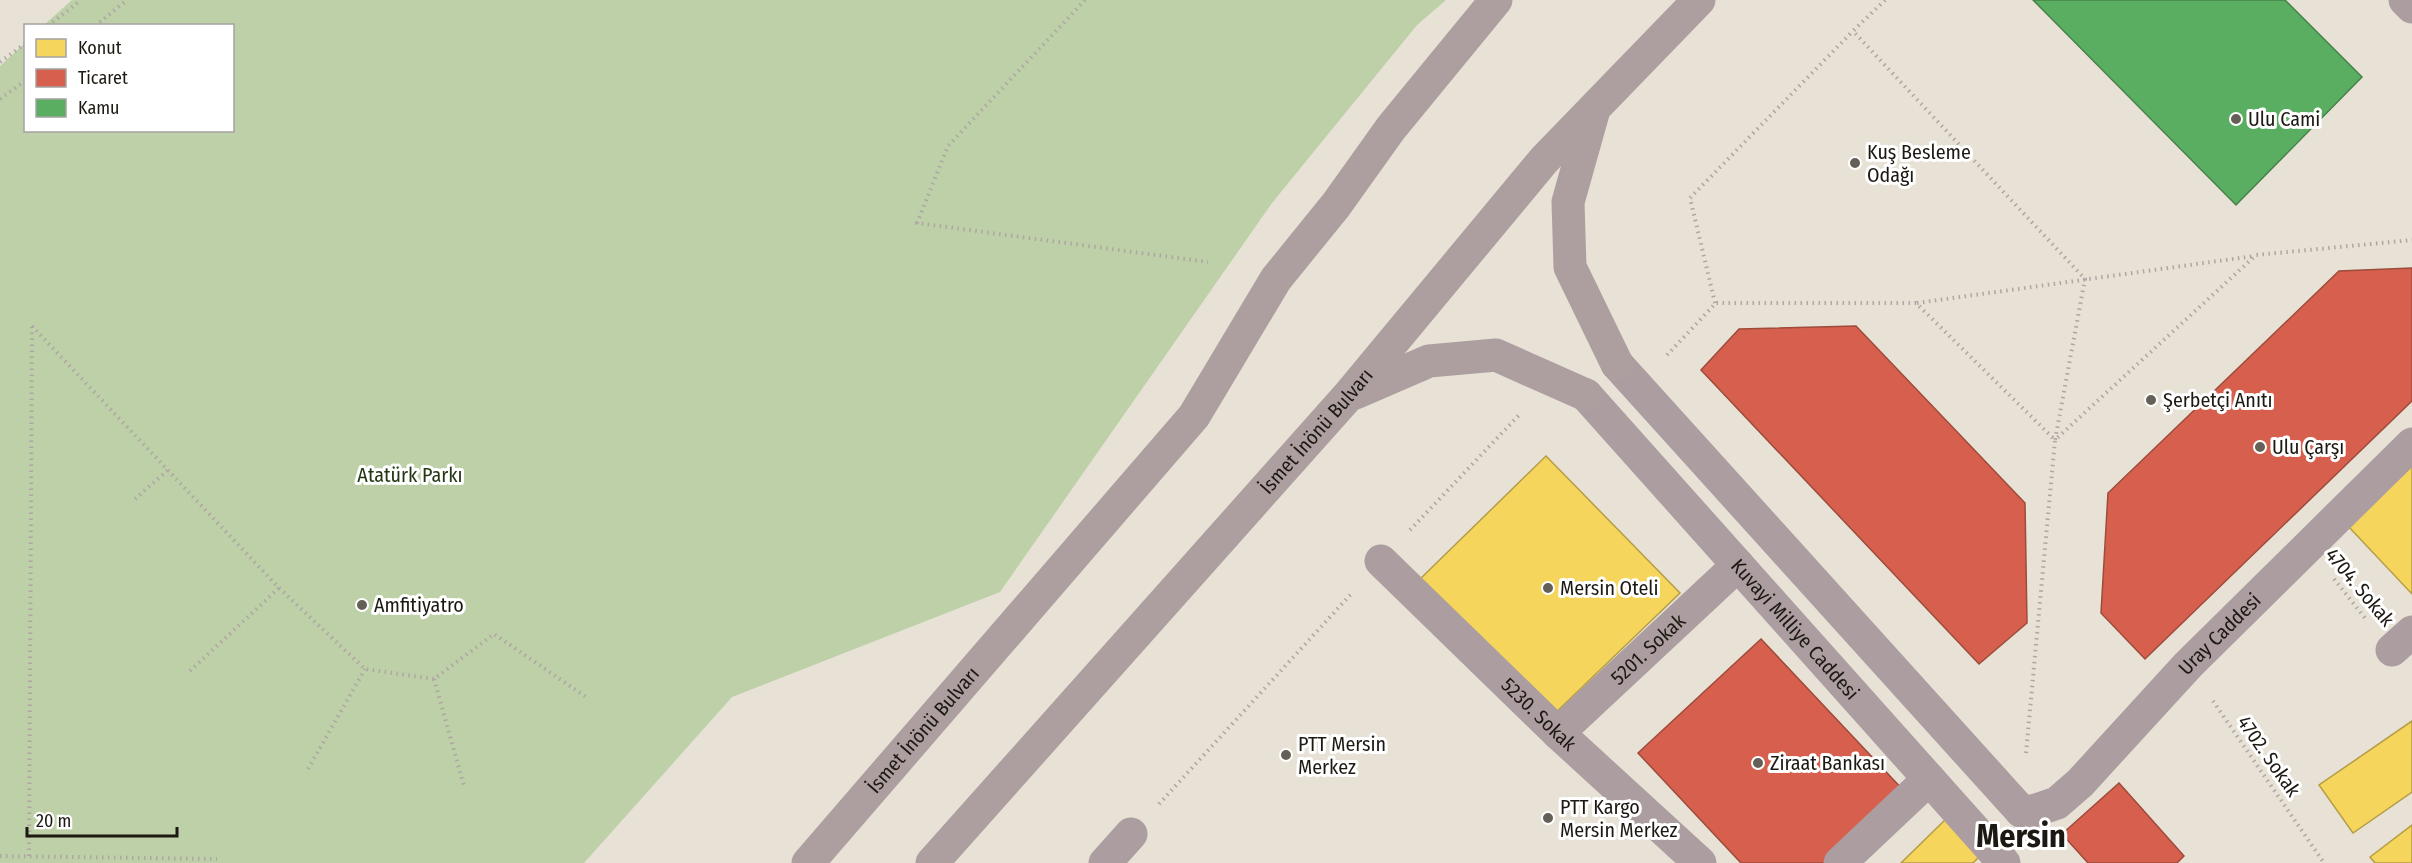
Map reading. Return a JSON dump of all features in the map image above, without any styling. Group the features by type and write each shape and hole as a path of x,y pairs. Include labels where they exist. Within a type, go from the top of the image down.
{"main road":[{"name":"İsmet İnönü Bulvarı","path":"808,863 1194,416 1276,279 1336,205 1391,128 1496,0"},
{"name":"İsmet İnönü Bulvarı","path":"938,860 1348,396 1544,160 1699,0"},
{"path":"1594,108 1568,202 1570,267 1627,375"},
{"path":"1348,396 1429,361 1496,355 1586,395"}],"street":[{"path":"2405,0 2412,7"},
{"path":"1627,375 2021,811 2015,837 2004,863"},
{"name":"Kuvayi Milliye Caddesi","path":"1586,395 2004,863"},
{"name":"Uray Caddesi","path":"2021,811 2033,811 2057,803 2080,783 2188,665 2412,444"},
{"name":"5230. Sokak","path":"1381,561 1558,733 1700,863"},
{"name":"5201. Sokak","path":"1558,733 1737,565"},
{"path":"1840,863 1929,779"},
{"path":"1105,863 1131,834"}],"path":[{"path":"51,24 81,0"},
{"path":"97,24 127,0"},
{"path":"1085,0 948,146 917,223 1208,262"},
{"path":"1716,303 1690,198 1885,0"},
{"path":"1853,31 2085,279"},
{"path":"0,62 24,44"},
{"path":"0,99 24,81"},
{"path":"1627,375 1716,303 1916,303 2256,255 2412,240"},
{"path":"2055,440 2256,255"},
{"path":"2021,811 2055,440 2085,279"},
{"path":"1916,303 2055,440"},
{"path":"29,856 32,326 279,588 365,669 434,678 494,634 586,697"},
{"path":"1131,834 1516,415 1586,395"},
{"path":"135,499 169,469"},
{"name":"4704. Sokak","path":"2308,548 2402,641"},
{"path":"190,671 279,588"},
{"name":"4702. Sokak","path":"2188,665 2324,863"},
{"path":"308,769 365,669"},
{"path":"434,678 464,786"},
{"path":"0,856 217,859"}],"green space":[{"name":"Atatürk Parkı","path":"72,0 1446,0 1417,25 1272,203 1000,592 732,697 584,863 0,863 0,66 24,44 24,132 234,132 234,24 45,24"}],"building: Konut":[{"path":"2062,0 2180,0 2166,17 2141,30 2113,32 2086,25 2065,7"},
{"name":"Mersin Oteli","path":"1546,456 1680,593 1549,719 1416,583"},
{"path":"2412,466 2412,594 2348,526"},
{"path":"2412,721 2412,792 2353,833 2319,785"},
{"path":"1949,816 1984,852 1973,863 1901,863"},
{"path":"2412,825 2412,863 2375,863 2370,857"}],"building: Ticaret":[{"name":"Ulu Çarşı","path":"2412,268 2412,401 2145,659 2101,613 2108,493 2339,271"},
{"path":"1856,326 2025,503 2027,623 1979,664 1701,370 1739,329"},
{"path":"1761,639 1905,792 1829,863 1741,863 1638,753"},
{"path":"2119,783 2184,856 2177,863 2088,863 2062,834"}],"building: Kamu":[{"name":"Ulu Cami","path":"2033,0 2285,0 2362,77 2236,205"}],"place":[{"name":"Ulu Cami","path":"2236,119"},
{"name":"Kuş Besleme Odağı","path":"1855,163"},
{"name":"Şerbetçi Anıtı","path":"2151,400"},
{"name":"Ulu Çarşı","path":"2260,447"},
{"name":"Mersin Oteli","path":"1548,588"},
{"name":"Amfitiyatro","path":"362,605"},
{"name":"PTT Mersin Merkez","path":"1286,755"},
{"name":"Ziraat Bankası","path":"1758,763"},
{"name":"PTT Kargo Mersin Merkez","path":"1548,818"}],"district":[{"name":"Mersin","path":"2021,836"}]}
